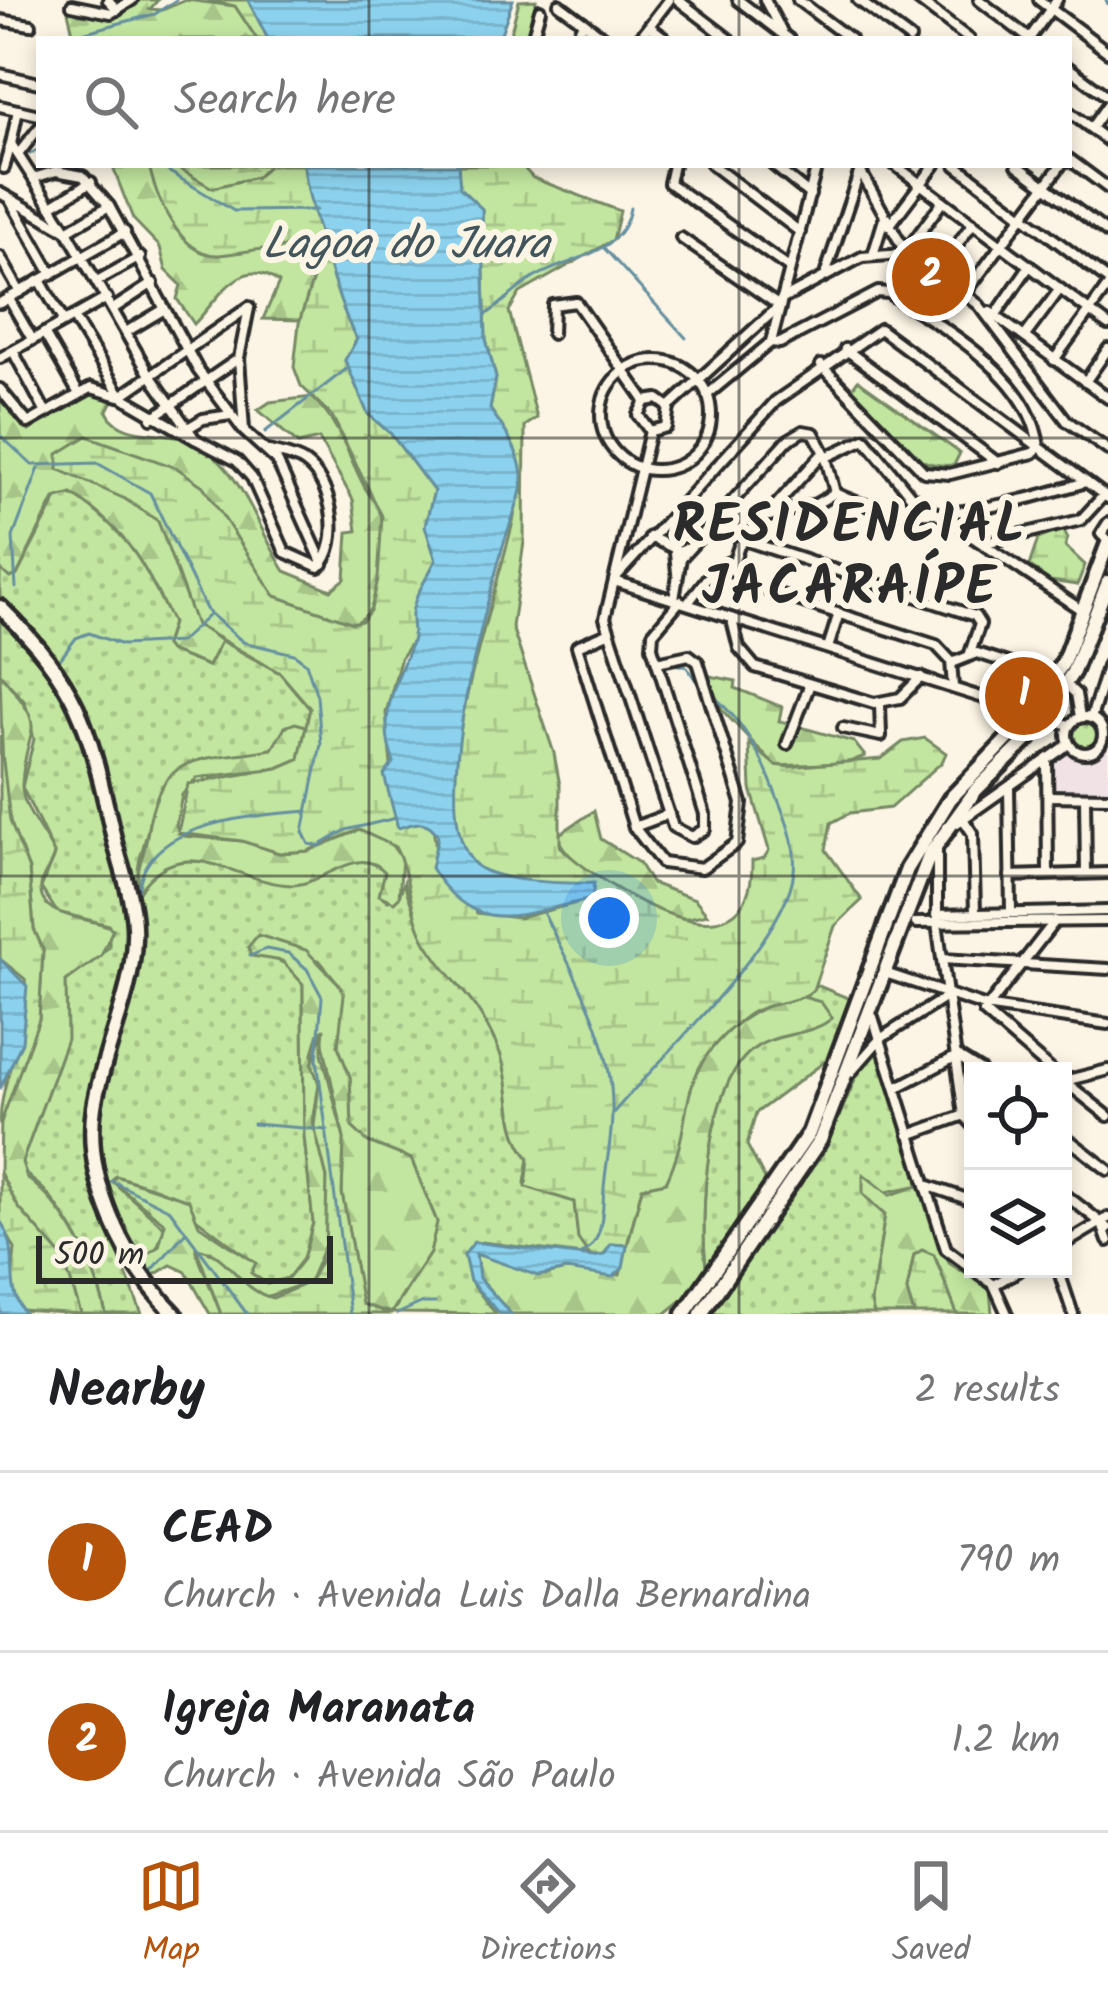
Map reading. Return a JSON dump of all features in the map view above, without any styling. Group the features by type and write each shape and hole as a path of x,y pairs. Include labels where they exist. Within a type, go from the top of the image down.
{"main road":[{"path":"1064,684 1070,651 1108,542"},
{"path":"701,1314 820,1140 919,846 950,799 1064,684 1108,583"},
{"path":"0,607 58,668 84,716 98,759 135,931 128,983 94,1104 95,1162 130,1257 175,1314"},
{"path":"684,1314 808,1132 910,894 941,836 1037,714"},
{"path":"731,1245 719,1265 724,1274 731,1271"}],"street":[{"path":"108,0 118,10"},
{"path":"72,5 118,10 132,0"},
{"path":"641,36 673,0 725,36"},
{"path":"738,0 785,36"},
{"path":"765,0 785,36"},
{"path":"798,0 846,36"},
{"path":"858,0 898,35"},
{"path":"918,0 965,36"},
{"path":"979,0 1025,36"},
{"path":"1040,0 1054,4 1108,52"},
{"path":"559,4 601,36"},
{"path":"1031,36 1054,4"},
{"path":"533,36 540,10"},
{"path":"0,20 32,25"},
{"path":"577,36 583,22"},
{"path":"649,26 662,36"},
{"path":"1072,71 1108,101 1091,128"},
{"path":"0,74 36,82"},
{"path":"0,106 36,114"},
{"path":"4,168 19,110"},
{"path":"1072,114 1108,141"},
{"path":"20,152 36,132"},
{"path":"11,144 37,177 150,375 195,439"},
{"path":"1072,161 1108,188"},
{"path":"672,168 669,183 789,268"},
{"path":"716,168 800,232"},
{"path":"776,168 811,195"},
{"path":"707,395 771,342 816,168"},
{"path":"858,168 907,252 1108,398"},
{"path":"826,273 858,168"},
{"path":"899,168 1108,325"},
{"path":"873,254 887,222 933,168"},
{"path":"960,168 1108,283 1054,360"},
{"path":"1021,168 1108,233"},
{"path":"964,295 1059,168"},
{"path":"37,177 70,172 91,182 140,257 186,351 228,412 269,451 300,459 316,476 332,514 332,537 323,565"},
{"path":"53,205 91,182"},
{"path":"4,196 68,231"},
{"path":"4,196 52,274"},
{"path":"907,252 943,201"},
{"path":"68,231 109,206"},
{"path":"936,273 973,223"},
{"path":"32,339 4,301 18,288 124,232"},
{"path":"681,238 778,305"},
{"path":"650,431 666,427 669,406 778,305 826,273 873,254 907,252"},
{"path":"0,257 18,288"},
{"path":"97,281 140,257"},
{"path":"994,318 1030,266"},
{"path":"40,280 121,396"},
{"path":"113,309 153,283"},
{"path":"1025,336 1060,289"},
{"path":"771,342 780,343 878,292 888,293 995,369 1028,415 1039,447"},
{"path":"0,357 107,298"},
{"path":"552,334 553,305 576,302 645,401"},
{"path":"121,396 249,307 239,358 244,431"},
{"path":"126,332 163,310"},
{"path":"994,318 1067,421 1108,450"},
{"path":"615,579 776,401 821,365 880,329 1106,496 1081,520 984,544"},
{"path":"44,333 79,394"},
{"path":"845,349 998,463"},
{"path":"1085,382 1108,350"},
{"path":"13,351 46,412"},
{"path":"152,418 239,358"},
{"path":"662,361 697,379 707,395 710,429 698,452 677,466 643,468 614,450 603,426 607,392 624,371 662,361"},
{"path":"821,365 924,472 950,474 1039,447"},
{"path":"0,389 28,423 99,388 121,396 152,418 237,461 252,478 285,552 308,566 323,565"},
{"path":"188,428 228,412 242,398"},
{"path":"645,401 658,399 669,406"},
{"path":"645,401 639,420 650,431"},
{"path":"650,431 605,618 678,834 692,837 705,830 706,814 657,662 653,633 680,601 729,562 825,453 866,439 911,496 1084,611"},
{"path":"677,574 691,546 792,436 814,433 825,453 835,493"},
{"path":"269,451 323,565"},
{"path":"835,493 893,516 938,515 1086,482"},
{"path":"767,517 816,505 835,493"},
{"path":"1108,523 1101,534 1108,542"},
{"path":"650,537 677,550 691,546"},
{"path":"744,540 974,616 980,624 970,652 951,663"},
{"path":"677,550 672,565 680,601"},
{"path":"729,562 744,583 932,643 951,663 953,688"},
{"path":"615,579 1069,725 1095,720"},
{"path":"828,647 839,613"},
{"path":"732,620 739,648 755,667 810,684 880,704 900,698 922,677"},
{"path":"608,634 578,644 634,827 652,856 682,870 717,862 741,834 742,803 698,662 689,655 657,662"},
{"path":"970,652 1064,684 1106,738 1089,753 1069,744"},
{"path":"1095,720 1108,664"},
{"path":"787,744 810,684"},
{"path":"843,728 881,736 880,704"},
{"path":"1069,725 1069,744"},
{"path":"974,912 974,838 961,816 1069,744"},
{"path":"1047,759 1048,873"},
{"path":"1009,787 1011,916"},
{"path":"1048,796 1108,797"},
{"path":"1085,796 1086,873"},
{"path":"634,827 669,814"},
{"path":"941,836 937,919 964,1093"},
{"path":"1010,876 1108,873"},
{"path":"937,919 1108,911"},
{"path":"916,923 974,912 1108,921"},
{"path":"1041,1062 986,1016 985,1006 1055,921"},
{"path":"941,959 1108,969"},
{"path":"891,974 985,1006 1108,1024"},
{"path":"842,1082 880,1039 948,996"},
{"path":"873,1018 947,1251 994,1285 1007,1314"},
{"path":"854,1030 880,1039"},
{"path":"957,1056 967,1062"},
{"path":"896,1088 957,1056"},
{"path":"1072,1079 1108,1070"},
{"path":"1072,1088 1108,1116"},
{"path":"909,1135 964,1115"},
{"path":"1072,1142 1108,1171"},
{"path":"928,1185 964,1198"},
{"path":"1072,1199 1106,1223 1108,1241"},
{"path":"1072,1240 1106,1223"},
{"path":"994,1285 1006,1278"},
{"path":"1061,1278 1073,1314"}],"shaded area":[{"path":"1108,744 1108,793 1050,793 1050,761 1062,753 1093,757"}],"green space":[{"path":"127,0 158,0 150,9 162,10 186,0 235,6 255,36 78,36 67,7 79,14 115,15"},
{"path":"207,0 248,0 266,36 255,36 235,6"},
{"path":"536,0 532,36 510,36 519,1"},
{"path":"113,168 151,168 218,255 270,247 296,250 319,260 300,320 263,319 279,283 253,273 230,284 194,324 177,299 181,285 166,270 160,247 133,219"},
{"path":"150,168 178,168 212,188 257,177 266,168 305,168 326,255 357,339 345,360 368,414 391,434 434,491 425,526 436,560 418,594 413,640 401,657 386,713 397,827 420,822 433,827 437,856 477,913 519,918 592,899 593,885 493,876 465,853 454,811 456,756 467,694 519,485 510,445 490,409 496,378 486,339 482,209 459,188 458,168 524,168 533,178 620,211 613,240 520,293 509,311 537,418 525,426 524,542 512,627 554,753 560,786 560,847 641,902 704,921 729,916 746,897 752,861 764,858 769,850 751,789 749,743 775,765 789,767 881,759 903,742 925,738 946,753 942,762 890,808 850,813 831,823 826,850 862,900 835,926 813,990 745,1017 705,1058 689,1095 666,1182 642,1187 627,1245 611,1244 603,1256 590,1256 578,1239 574,1202 526,1187 529,1158 516,1134 500,1053 483,1019 421,933 395,847 359,830 308,851 279,853 242,841 178,833 188,784 278,768 299,759 310,708 280,673 196,625 158,521 125,499 58,469 58,454 87,436 177,468 203,486 275,596 353,623 362,621 371,609 382,516 332,416 301,386 294,367 299,323 319,260 283,248 205,253 181,236"},
{"path":"178,168 266,168 257,177 212,188"},
{"path":"858,380 960,453 954,465 922,461 895,443 850,391"},
{"path":"100,392 114,399 107,412 123,427 181,437 209,452 247,499 285,571 331,590 345,579 348,532 357,531 353,500 319,439 298,444 258,410 270,402 312,397 336,428 381,515 380,578 363,618 353,623 275,596 177,468 129,454 57,469 111,488 157,520 173,551 193,613 221,641 208,666 165,646 172,623 143,566 107,521 72,494 54,499 17,575 10,578 0,569 0,398 29,431 74,400"},
{"path":"59,494 79,498 97,509 129,543 172,623 165,645 169,651 208,666 221,641 280,673 310,709 306,726 273,749 248,754 149,822 139,864 140,889 156,872 190,861 288,884 313,880 350,863 374,864 385,872 380,895 388,901 399,897 404,882 424,930 489,1029 504,1067 516,1134 529,1158 525,1183 574,1202 578,1238 590,1256 482,1242 464,1255 470,1281 496,1314 392,1313 430,1253 437,1222 411,1159 368,1142 352,1127 350,1077 338,1046 339,984 319,960 273,958 291,967 303,984 304,1136 313,1223 303,1259 288,1278 267,1284 251,1273 255,1263 158,1189 116,1176 112,1181 165,1228 156,1250 140,1260 117,1217 99,1144 107,1078 135,962 129,911 72,685 0,602 0,569 10,578 17,575"},
{"path":"1063,529 1068,538 1065,546 1085,565 1077,585 1050,581 1029,566 1038,539"},
{"path":"0,611 31,642 78,712 128,910 130,956 92,1103 99,1188 93,1190 142,1314 106,1314 75,1233 22,1162 64,1047 66,981 109,947 109,925 57,912 41,888 54,854 22,787 34,739 25,702 0,674"},
{"path":"0,674 31,719 23,794 54,854 41,894 55,910 113,929 101,956 66,981 67,1039 22,1162 27,1178 55,1205 77,1238 106,1314 81,1314 63,1258 18,1207 0,1173 1,1116 39,1019 43,949 34,929 29,870 10,821 3,777"},
{"path":"705,675 736,681 735,688 782,707 779,721 854,742 865,756 847,763 775,766 722,710"},
{"path":"1085,719 1096,724 1101,735 1096,746 1085,751 1074,746 1069,735 1074,724"},
{"path":"306,726 299,759 278,768 197,778 182,795 176,826 183,836 242,841 280,853 308,851 359,830 388,840 402,859 399,897 394,902 379,895 385,872 363,862 291,885 210,864 173,863 139,891 139,869 153,807 174,773 205,759 272,749 285,727"},
{"path":"0,735 10,821 29,870 34,929 43,950 39,1019 0,1125 26,999 25,979 0,959"},
{"path":"594,811 601,839 639,863 651,883 695,899 707,914 683,918 666,914 609,886 574,859 558,835"},
{"path":"258,935 306,950 339,984 344,995 338,1046 350,1077 352,1127 368,1142 411,1159 437,1222 430,1253 391,1313 362,1305 342,1193 344,1139 320,1029 313,1053 319,1084 313,1122 327,1178 328,1237 309,1282 266,1297 250,1289 211,1251 196,1251 221,1314 210,1314 186,1272 171,1265 147,1279 140,1260 159,1246 165,1223 112,1181 116,1176 189,1200 199,1225 256,1263 251,1273 267,1284 288,1278 303,1259 313,1223 304,1136 303,984 282,961 251,956 248,947"},
{"path":"816,985 853,1000 831,1057 756,1113 747,1145 767,1183 706,1267 706,1183 725,1089 738,1065 755,1048 832,1018 806,997"},
{"path":"799,996 821,1002 832,1018 755,1048 738,1065 725,1089 709,1150 706,1267 686,1297 665,1314 511,1314 479,1278 476,1254 546,1275 566,1270 620,1275 642,1187 666,1182 687,1089 705,1056 747,1017"},
{"path":"324,1028 322,1053 344,1139 342,1193 362,1304 392,1314 221,1314 196,1248 217,1257 251,1288 273,1298 309,1282 325,1253 327,1178 314,1126 319,1084 312,1064"},
{"path":"876,1047 924,1184 882,1193 870,1202 885,1215 871,1302 874,1314 707,1314 825,1150 859,1070"},
{"path":"0,1173 18,1207 63,1258 81,1314 21,1310 11,1292 15,1249 0,1221"},
{"path":"863,1174 890,1195 924,1184 949,1263 964,1273 964,1278 990,1289 992,1314 957,1314 936,1259 914,1255 907,1291 914,1314 874,1314 871,1302 885,1215 863,1194"},
{"path":"922,1250 934,1255 957,1314 914,1314 907,1291 914,1255"}],"water":[{"path":"248,0 513,0 500,36 266,36"},
{"name":"Lagoa do Juara","path":"305,168 458,168 460,188 482,209 486,339 496,378 490,409 514,448 522,483 473,662 457,761 456,805 462,842 477,866 515,879 594,883 592,899 523,914 484,914 466,906 431,868 438,836 430,826 398,828 384,775 394,762 388,716 413,639 414,606 436,560 425,526 434,491 391,434 368,414 345,360 357,339 311,202"},
{"path":"0,959 27,986 22,1042 0,1089"},
{"path":"0,1221 10,1244 18,1303 25,1314 0,1314"},
{"path":"474,1242 593,1257 604,1255 611,1244 627,1245 623,1268 613,1277 566,1270 538,1276 476,1254 479,1278 511,1314 500,1314 470,1281 464,1255"}],"waterway":[{"path":"78,34 155,14 176,0"},
{"path":"1106,0 1108,4"},
{"path":"30,154 36,151"},
{"path":"163,168 234,211 316,210"},
{"path":"486,315 532,279 605,246 625,224 630,208"},
{"path":"604,248 686,338"},
{"path":"265,432 349,367"},
{"path":"0,435 32,465 97,463 150,493 207,611 243,642 294,654 306,663 317,696 321,744 303,832 309,844 319,846 346,830 396,818"},
{"path":"16,588 13,537 39,468"},
{"path":"61,658 76,638 89,633 122,645 180,642 209,615"},
{"path":"666,663 686,666 699,685"},
{"path":"614,1112 746,963 786,899 794,871 789,830 763,764 741,726 710,693"},
{"path":"138,895 144,870 179,837 232,820 308,811"},
{"path":"542,910 590,1008 611,1085 612,1122 601,1226 594,1243 580,1255"},
{"path":"250,956 266,949 288,953 307,969 322,997 317,1059 350,1314"},
{"path":"253,1124 328,1130"},
{"path":"112,1181 170,1210 247,1314"},
{"path":"149,1274 185,1233"},
{"path":"397,1314 421,1303 435,1303"}],"place":[{"name":"Igreja Maranata","path":"931,277"},
{"name":"CEAD","path":"1024,696"}],"district":[{"name":"RESIDENCIAL JACARAÍPE","path":"850,559"}]}
